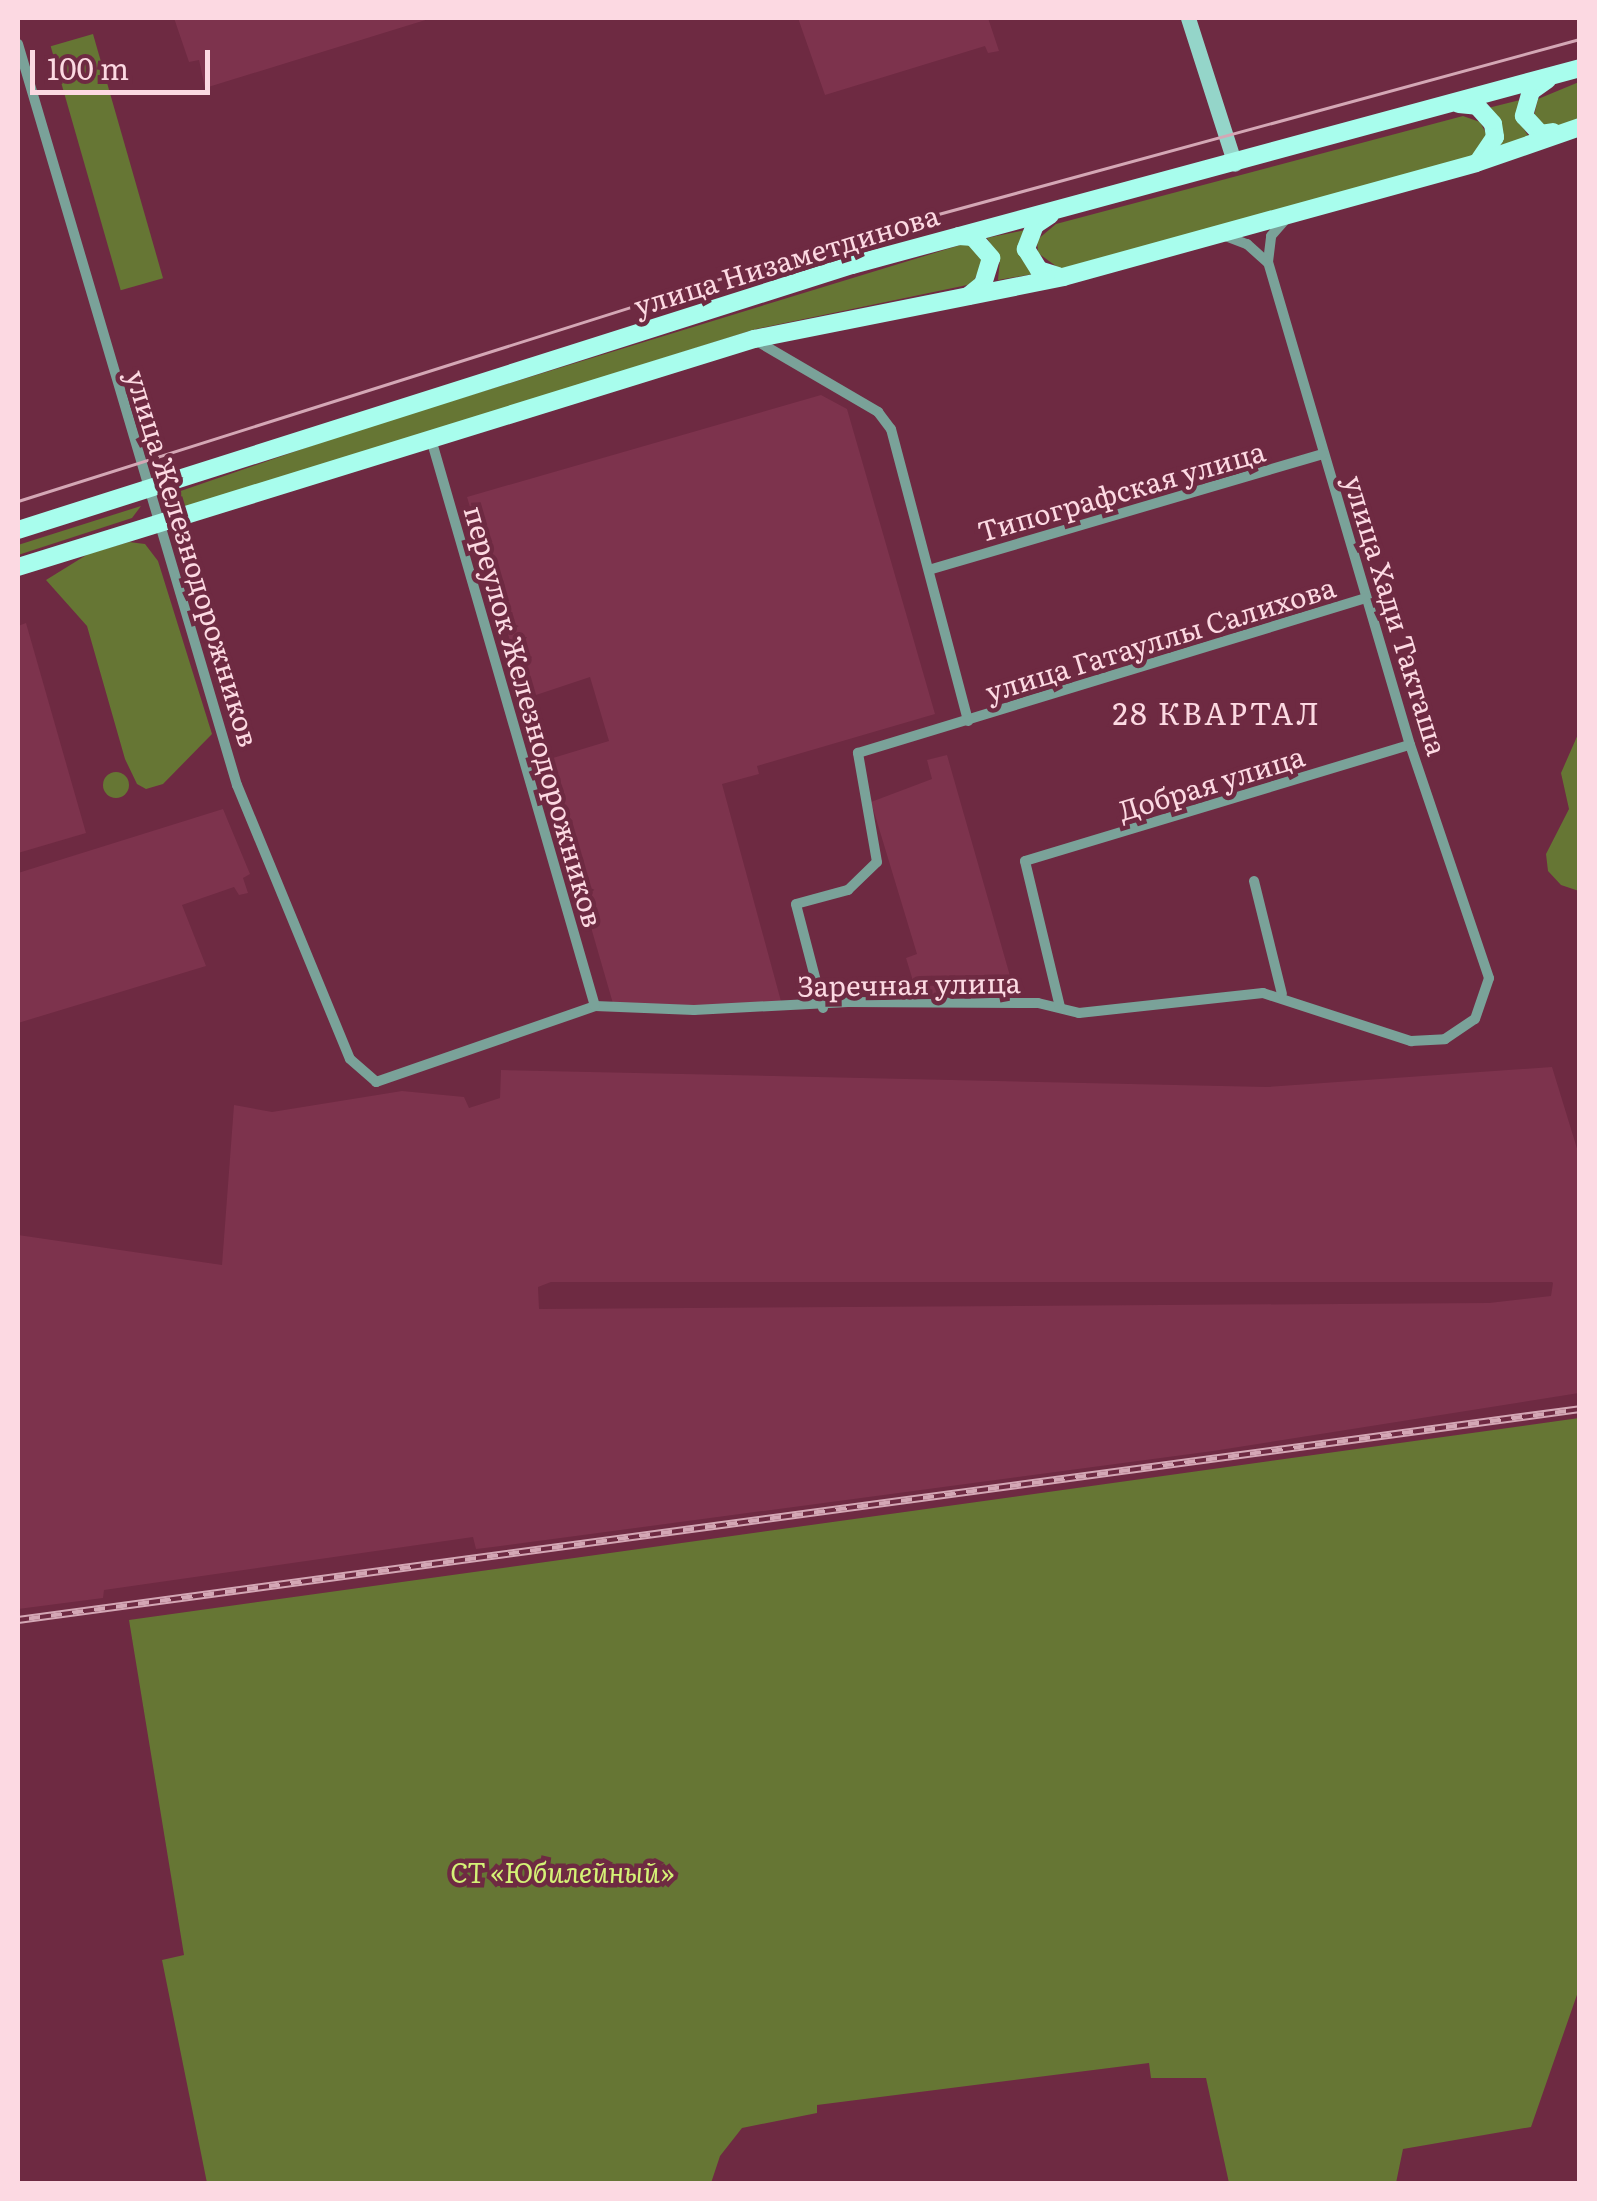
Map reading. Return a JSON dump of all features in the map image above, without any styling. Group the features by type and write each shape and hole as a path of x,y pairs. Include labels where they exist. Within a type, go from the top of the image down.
{"main road":[{"path":"1188,18 1235,164"},
{"name":"улица Низаметдинова","path":"18,530 953,236 1235,164 1580,68"},
{"path":"1551,76 1531,92 1524,116 1542,134 1576,129"},
{"path":"1454,103 1477,106 1493,124 1490,151 1476,163"},
{"path":"18,567 754,339 964,300 1063,277 1476,163 1576,129"},
{"path":"1055,212 1035,225 1026,248 1038,270 1063,277"},
{"path":"953,236 973,238 991,258 982,284 964,300"}],"street":[{"name":"улица Железнодорожников","path":"18,44 238,784 359,1074"},
{"path":"1268,262 1271,236 1290,214"},
{"path":"1217,234 1247,244 1268,262"},
{"name":"улица Хади Такташа","path":"1268,262 1410,745 1489,978"},
{"path":"754,339 878,412 891,429 932,568 968,721"},
{"name":"переулок Железнодорожников","path":"430,439 595,1006"},
{"name":"Типографская улица","path":"932,568 1322,454"},
{"name":"улица Гатауллы Салихова","path":"823,1008 796,904 848,890 877,862 858,753 1366,598"},
{"name":"Добрая улица","path":"1060,1007 1025,861 1410,745"},
{"path":"1254,881 1282,994"},
{"name":"Заречная улица","path":"359,1074 388,1081 595,1006 823,1008 866,1002 1060,1007 1080,1013 1282,994 1393,1036 1435,1040 1459,1034 1475,1018 1489,978"}],"shaded area":[{"path":"174,18 432,18 205,88 199,60 189,62"},
{"path":"798,18 988,18 999,51 988,53 985,46 825,95"},
{"path":"821,395 847,409 935,714 757,766 759,774 722,784 782,1005 614,1007 543,761 609,741 590,677 527,698 467,497"},
{"path":"26,623 86,833 18,853 18,626"},
{"path":"947,755 1014,990 920,1004 906,958 917,954 871,802 932,779 927,760"},
{"path":"223,809 250,874 243,878 248,893 239,895 234,887 182,905 206,966 18,1023 18,873"},
{"path":"1552,1067 1579,1155 1579,1393 1213,1451 493,1547 476,1549 473,1537 104,1590 103,1598 18,1609 18,1235 222,1265 234,1105 272,1112 402,1091 464,1097 469,1108 500,1098 501,1070 1267,1087","holes":["551,1282 1552,1282 1551,1296 1489,1303 539,1309 538,1287"]}],"green space":[{"path":"93,34 163,278 121,290 51,46"},
{"path":"1579,82 1579,120 1545,129 1534,116 1538,99"},
{"path":"1520,100 1519,121 1530,139 1501,150 1501,124 1488,108"},
{"path":"1463,116 1480,122 1487,135 1474,157 1060,269 1038,253 1037,240 1056,224"},
{"path":"1025,230 1033,274 998,280 1000,259 987,238"},
{"path":"967,243 984,261 972,284 756,329 174,512 169,495 360,429"},
{"path":"141,506 132,518 18,555 18,545"},
{"path":"129,542 145,544 158,561 212,734 163,784 146,789 137,784 125,759 87,626 46,580 88,554"},
{"path":"1579,732 1579,891 1561,885 1548,871 1546,854 1569,809 1561,773"},
{"path":"116,772 125,776 129,785 125,794 116,798 107,794 103,785 107,776"},
{"name":"СТ «Юбилейный»","path":"1579,1418 1579,1989 1531,2127 1403,2149 1396,2183 1229,2183 1206,2078 1151,2078 1149,2063 817,2105 817,2113 742,2128 720,2156 711,2183 207,2183 162,1960 184,1955 129,1620"}],"tram line":[{"path":"18,501 843,240 1580,39"}],"railway":[{"path":"18,1620 1580,1409"}],"district":[{"name":"28 КВАРТАЛ","path":"1217,712"}]}
